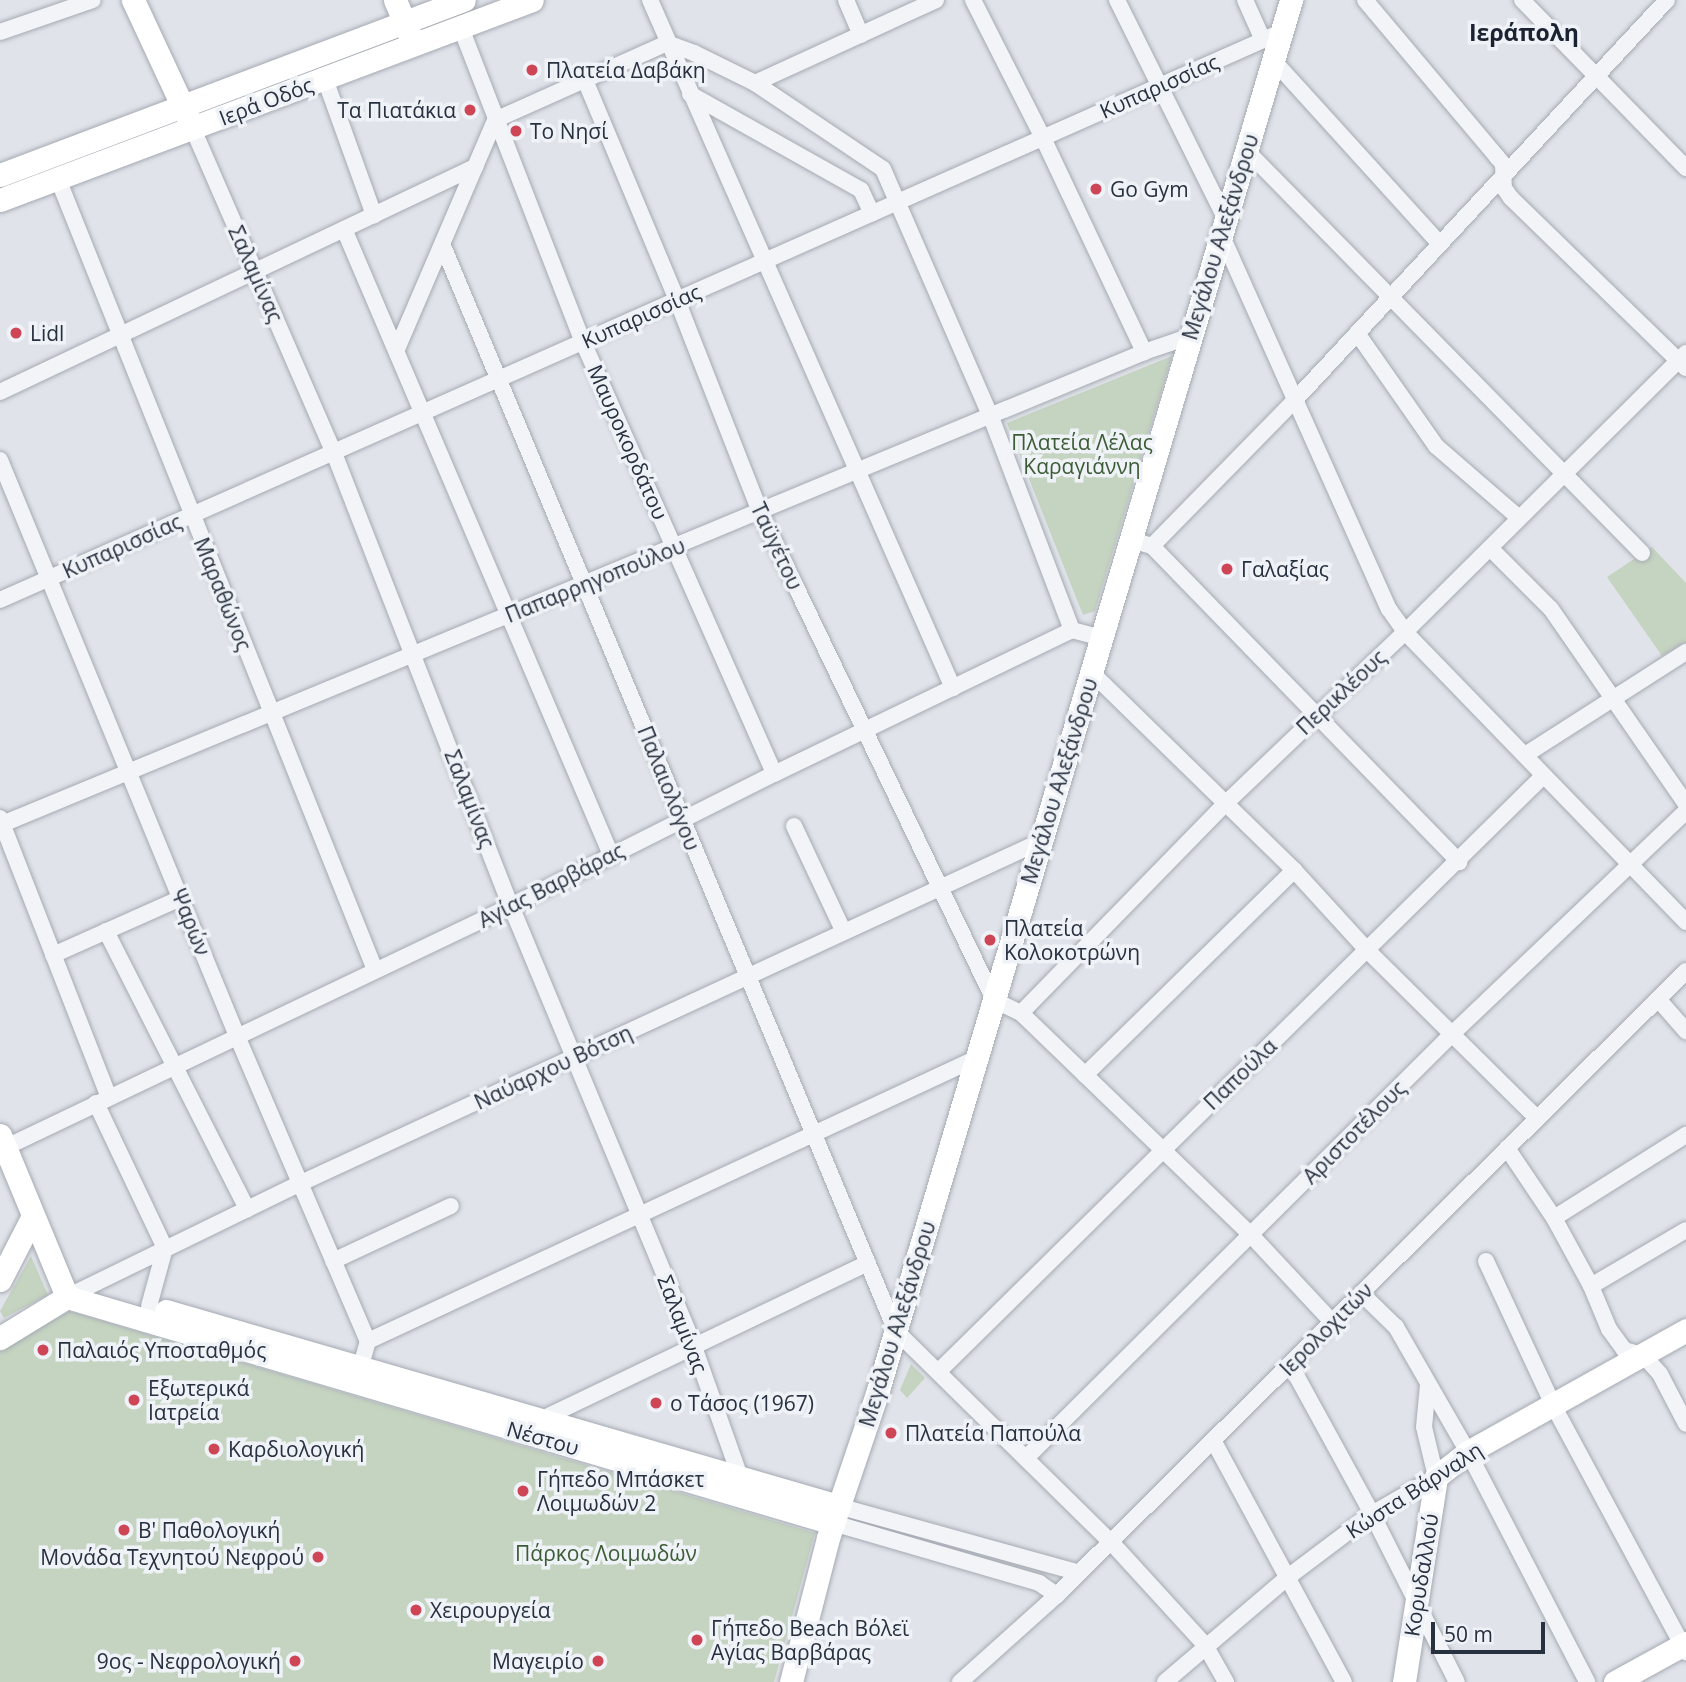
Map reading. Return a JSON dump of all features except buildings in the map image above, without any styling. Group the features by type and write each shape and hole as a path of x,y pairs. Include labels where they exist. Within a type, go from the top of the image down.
{"street":[{"path":"0,32 93,0"},
{"name":"Σαλαμίνας","path":"133,0 184,107 334,453 415,654 511,906 693,1345 737,1487"},
{"path":"395,0 414,46"},
{"name":"Ιερά Οδός","path":"0,175 464,0"},
{"name":"Ιερά Οδός","path":"0,200 532,0"},
{"path":"650,0 953,688"},
{"path":"846,0 860,35"},
{"path":"755,83 936,0"},
{"path":"973,0 1043,138 1144,352"},
{"path":"1117,0 1224,227 1295,400 1389,609 1405,632 1686,922"},
{"path":"1245,0 1273,44 1440,244"},
{"name":"Μεγάλου Αλεξάνδρου","path":"790,1682 835,1515 896,1331 1101,638 1141,543 1191,336 1246,150 1273,44 1291,0"},
{"path":"1365,0 1497,157 1505,175 1504,188 1511,198 1684,360"},
{"path":"1522,0 1686,168"},
{"path":"1459,862 1141,543 1295,400 1667,0"},
{"name":"Μαυροκορδάτου","path":"461,28 583,342 774,774"},
{"path":"397,349 495,120 667,43 694,52 755,83 883,169 900,201 991,417 1072,630 1101,638"},
{"name":"Κυπαρισσίας","path":"0,600 1159,86 1273,44"},
{"path":"325,79 374,215"},
{"name":"Ταϋγέτου","path":"585,80 677,300 760,512 994,1000"},
{"path":"690,94 861,190 872,214"},
{"path":"1246,150 1642,553"},
{"path":"0,392 475,167"},
{"name":"Μαραθώνος","path":"58,179 375,970"},
{"path":"344,229 611,855"},
{"name":"Παλαιολόγου","path":"443,246 812,1136 896,1331"},
{"path":"1357,333 1436,446 1519,519"},
{"name":"Παπαρρηγοπούλου","path":"1,822 508,616 1144,352 1191,336"},
{"name":"Περικλέους","path":"1021,1013 1315,715 1405,632 1565,473 1684,360"},
{"name":"Ψαρών","path":"0,460 237,1036 368,1341"},
{"path":"1490,548 1551,609 1686,804"},
{"name":"Αγίας Βαρβάρας","path":"2,1144 103,1100 511,906 774,774 1072,630"},
{"path":"1525,755 1686,652"},
{"path":"1091,672 1294,870 1368,951 1537,1118"},
{"name":"Παπούλα","path":"938,1372 1162,1148 1368,951 1543,776"},
{"name":"Αριστοτέλους","path":"1026,1458 1451,1035 1686,811"},
{"path":"1,822 53,955 103,1100 165,1248 149,1306"},
{"path":"794,825 843,930"},
{"name":"Ναύαρχου Βότση","path":"76,1292 301,1183 747,980 843,930 1041,841"},
{"path":"1085,1075 1294,870"},
{"path":"53,955 181,898"},
{"path":"106,932 247,1209"},
{"name":"Ιερολοχιτών","path":"969,1679 1111,1542 1686,971"},
{"path":"1658,999 1685,1029"},
{"path":"994,1000 1021,1013 1251,1235 1332,1322"},
{"path":"358,1376 368,1341 977,1058"},
{"path":"1554,1217 1686,1135"},
{"path":"0,1338 76,1292 32,1218 2,1144"},
{"path":"1507,1148 1554,1217 1591,1286 1609,1329 1624,1350 1643,1355 1660,1374 1686,1424"},
{"path":"333,1261 452,1206"},
{"path":"0,1280 32,1218"},
{"path":"1591,1286 1686,1230"},
{"path":"1486,1261 1553,1405 1685,1647 1615,1682"},
{"path":"535,1427 693,1345 868,1263"},
{"name":"Νέστου","path":"76,1292 149,1306 358,1376"},
{"name":"Νέστου","path":"76,1292 835,1515 1039,1583 1057,1595"},
{"path":"1362,1293 1396,1327 1468,1452 1587,1682"},
{"name":"Κώστα Βάρναλη","path":"1164,1682 1288,1577 1372,1514 1436,1477 1468,1452 1686,1330"},
{"path":"896,1331 1111,1542 1205,1645 1226,1682"},
{"path":"1290,1364 1372,1514 1457,1682"},
{"name":"Κορυδαλλού","path":"1404,1682 1436,1477 1424,1427 1428,1385"},
{"path":"1213,1440 1344,1682"},
{"name":"Νέστου","path":"835,1515 1079,1573"},
{"path":"779,1682 803,1599"}],"green space":[{"name":"Πλατεία Λέλας Καραγιάννη","path":"1172,356 1095,611 1083,615 1007,423"},
{"path":"1652,547 1686,583 1686,642 1662,656 1607,577"},
{"path":"31,1256 48,1295 4,1318 0,1311"},
{"name":"Πάρκος Λοιμωδών","path":"69,1311 815,1533 774,1682 0,1682 0,1349"},
{"path":"911,1364 925,1378 907,1398 900,1390"}],"place":[{"name":"Πλατεία Δαβάκη","path":"532,70"},
{"name":"Τα Πιατάκια","path":"470,110"},
{"name":"Το Νησί","path":"516,131"},
{"name":"Go Gym","path":"1096,189"},
{"name":"Lidl","path":"16,333"},
{"name":"Γαλαξίας","path":"1227,569"},
{"name":"Πλατεία Κολοκοτρώνη","path":"990,940"},
{"name":"Παλαιός Υποσταθμός","path":"43,1350"},
{"name":"Εξωτερικά Ιατρεία","path":"134,1400"},
{"name":"ο Τάσος (1967)","path":"656,1403"},
{"name":"Πλατεία Παπούλα","path":"891,1433"},
{"name":"Καρδιολογική","path":"214,1449"},
{"name":"Γήπεδο Μπάσκετ Λοιμωδών 2","path":"523,1491"},
{"name":"Β' Παθολογική","path":"124,1530"},
{"name":"Μονάδα Τεχνητού Νεφρού","path":"318,1557"},
{"name":"Χειρουργεία","path":"416,1610"},
{"name":"Γήπεδο Beach Βόλεϊ Αγίας Βαρβάρας","path":"697,1640"},
{"name":"9ος - Νεφρολογική","path":"295,1661"},
{"name":"Μαγειρίο","path":"598,1661"}],"district":[{"name":"Ιεράπολη","path":"1524,32"}]}
